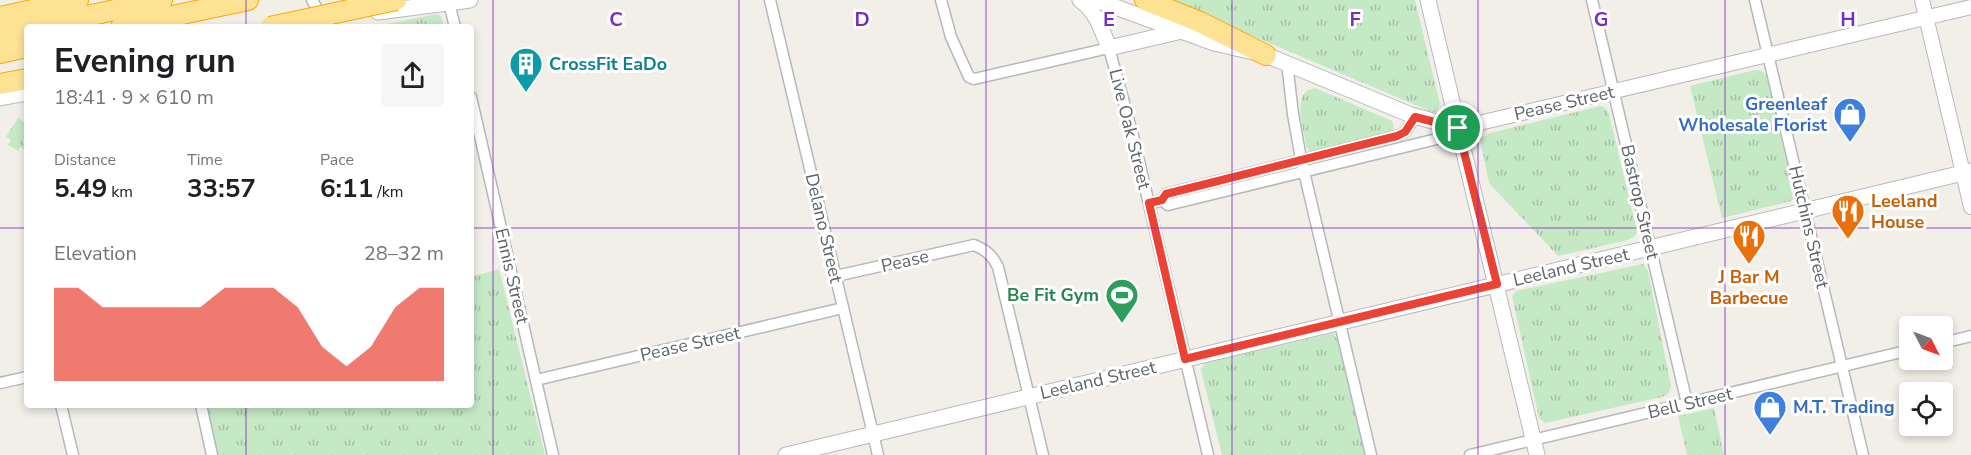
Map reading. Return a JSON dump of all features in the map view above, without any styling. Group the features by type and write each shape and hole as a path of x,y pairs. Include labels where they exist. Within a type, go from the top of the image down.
{"highway":[{"path":"0,17 78,0"},
{"path":"49,24 162,0"},
{"path":"136,24 248,0"},
{"path":"284,24 396,0"},
{"path":"1145,0 1200,22 1266,55"},
{"path":"0,34 24,30"},
{"path":"0,53 24,48"},
{"path":"0,84 24,80"}],"main road":[{"path":"300,24 470,0"},
{"path":"1080,0 1087,5 1096,18 1109,48 1182,31"},
{"path":"1096,0 1214,43 1266,55 1415,117 1458,128"},
{"path":"1428,0 1535,447"},
{"path":"0,98 24,94"},
{"name":"Leeland Street","path":"786,455 1967,172"}],"street":[{"path":"312,0 323,19"},
{"name":"Delano Street","path":"770,0 878,455"},
{"path":"941,0 951,37 969,77 974,80 1109,48"},
{"name":"Bastrop Street","path":"1592,0 1687,403"},
{"name":"Hutchins Street","path":"1755,0 1863,455"},
{"path":"1922,0 1967,172 1971,207"},
{"path":"449,3 454,24"},
{"name":"Pease Street","path":"1162,200 1168,205 1445,137 1458,128 1971,7"},
{"name":"Live Oak Street","path":"1109,48 1149,203 1208,455"},
{"path":"1287,63 1301,159 1371,455"},
{"name":"Ennis Street","path":"474,110 553,455"},
{"name":"Pease Street","path":"1149,203 1162,200 1166,194 1397,136 1405,132 1415,117"},
{"name":"Pease","path":"836,276 974,245 986,250 994,258 998,267 1030,396"},
{"name":"Pease Street","path":"536,380 843,308"},
{"path":"1953,340 1971,336"},
{"name":"Bell Street","path":"1470,455 1535,447 1687,403 1899,353"},
{"path":"0,383 24,378"},
{"path":"1030,396 1043,455"},
{"path":"62,408 73,455"},
{"path":"202,408 212,455"}],"green space":[{"path":"1159,0 1415,0 1440,104 1436,112 1432,112 1213,19"},
{"path":"437,14 441,16 443,24 388,24"},
{"path":"1760,70 1768,76 1796,196 1791,201 1722,218 1690,86"},
{"path":"1315,88 1392,121 1394,130 1391,133 1315,153 1310,152 1302,122 1301,104 1307,91"},
{"path":"1601,106 1609,114 1637,231 1635,236 1628,240 1558,256 1489,183 1480,139 1490,133"},
{"path":"18,118 24,122 24,149 20,147 18,151 8,145 11,140 6,137"},
{"path":"1643,264 1648,271 1671,386 1668,394 1545,423 1539,418 1512,296 1516,291"},
{"path":"499,269 545,455 217,455 205,408 474,408 474,276"},
{"path":"1333,333 1338,341 1366,455 1222,455 1201,370 1205,363"},
{"path":"1714,408 1724,455 1687,455 1678,416"}],"place":[{"name":"CrossFit EaDo","path":"526,93"},
{"name":"Greenleaf Wholesale Florist","path":"1850,143"},
{"name":"Leeland House","path":"1848,240"},
{"name":"J Bar M Barbecue","path":"1749,265"},
{"name":"Be Fit Gym","path":"1122,324"},
{"name":"M.T. Trading","path":"1770,436"}],"route":[{"path":"1415,117 1458,128 1497,284 1185,359 1149,203 1162,200 1166,194 1397,136 1405,132 1415,117"}]}
